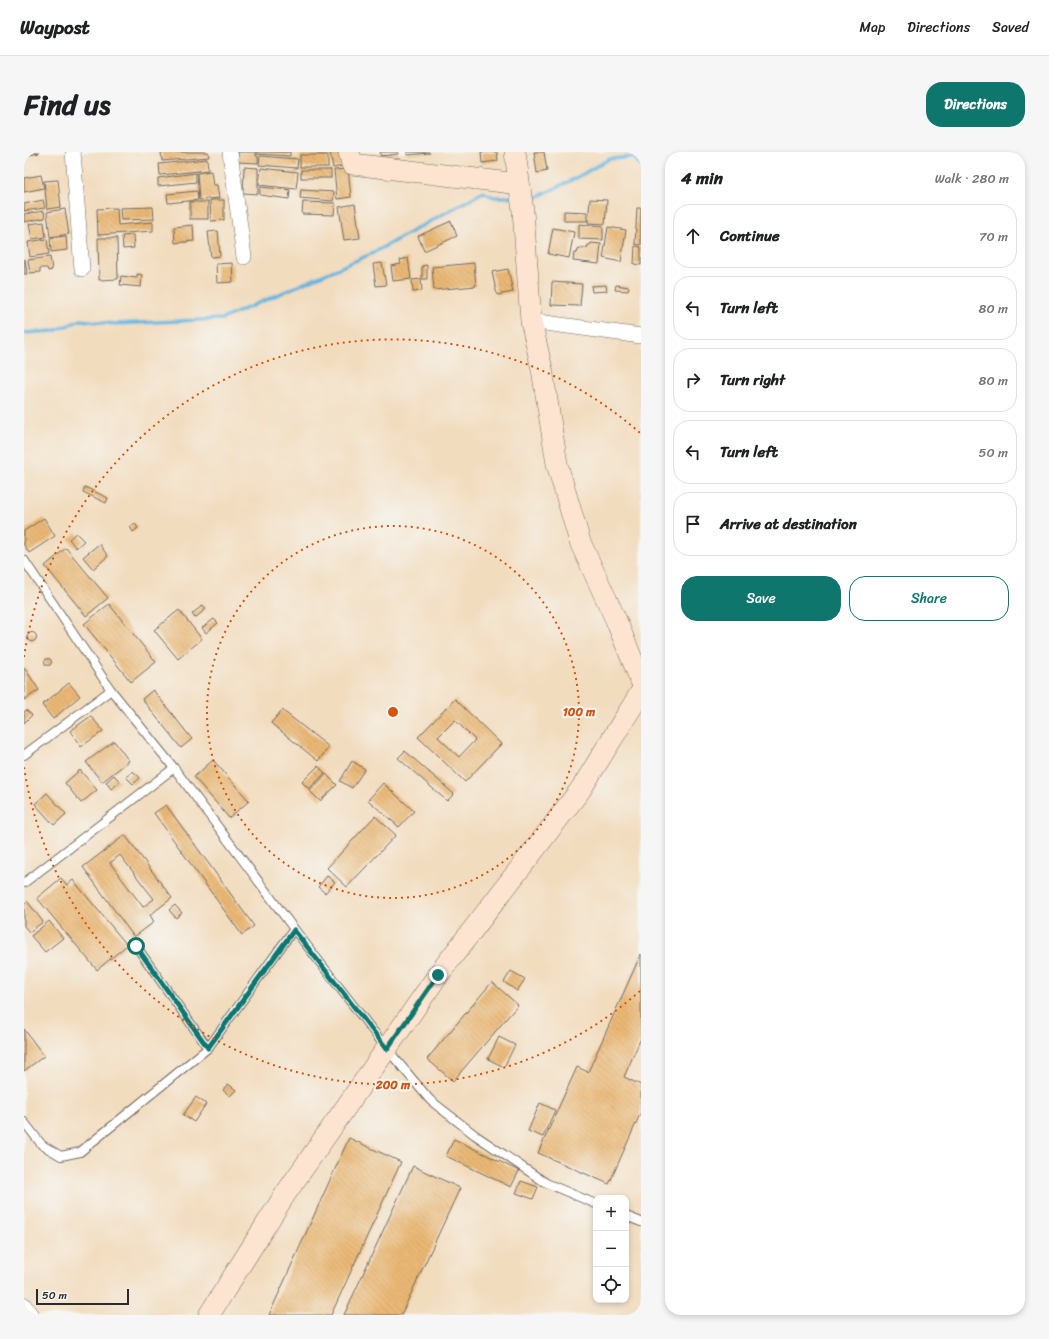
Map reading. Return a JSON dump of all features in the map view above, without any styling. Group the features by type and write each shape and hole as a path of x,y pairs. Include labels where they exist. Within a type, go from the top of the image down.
{"street":[{"path":"74,152 82,269"},
{"path":"230,152 244,257"},
{"path":"349,152 352,164 519,184"},
{"path":"515,152 523,211 531,321 542,369 557,464 580,542 616,620 641,681"},
{"path":"531,321 641,336"},
{"path":"209,1315 286,1193 438,975 581,789 641,692"},
{"path":"24,1305 31,1315"}],"lane":[{"path":"24,560 111,690 174,768 294,930 387,1049 430,1100 475,1135 546,1183 593,1203"},
{"path":"24,755 111,690"},
{"path":"24,883 174,768"},
{"path":"24,1122 42,1145 61,1156 80,1152 208,1048 294,930"},
{"path":"136,946 208,1048"},
{"path":"629,1217 641,1222"}],"building":[{"path":"24,152 39,152 39,153 24,156"},
{"path":"161,152 208,152 209,157 162,161"},
{"path":"238,152 256,152 256,156 258,156 258,163 238,162"},
{"path":"257,152 290,152 290,156 257,154"},
{"path":"330,152 345,152 348,165 333,168"},
{"path":"380,152 398,152 398,154 381,156"},
{"path":"407,152 429,152 430,153 407,155"},
{"path":"481,152 497,152 498,161 482,163"},
{"path":"534,152 544,152 547,171 537,173"},
{"path":"300,155 328,155 328,167 300,167"},
{"path":"260,156 298,159 297,168 259,165"},
{"path":"207,159 208,170 160,175 159,164"},
{"path":"244,167 258,168 258,194 243,193"},
{"path":"261,168 298,172 296,189 259,185"},
{"path":"348,169 351,197 337,199 334,170"},
{"path":"301,170 331,170 331,178 301,178"},
{"path":"211,171 213,185 217,185 219,198 199,200 197,173"},
{"path":"196,173 196,182 158,186 158,178"},
{"path":"41,175 44,188 24,192 24,178"},
{"path":"58,180 61,207 47,209 44,181"},
{"path":"260,187 290,190 289,199 260,195"},
{"path":"301,190 334,192 333,201 300,198"},
{"path":"197,191 198,200 168,203 167,194"},
{"path":"590,199 607,200 605,224 588,223"},
{"path":"43,200 45,208 24,211 24,204"},
{"path":"210,200 224,200 224,220 211,221"},
{"path":"190,202 208,202 208,219 190,219"},
{"path":"303,202 335,203 334,215 302,214"},
{"path":"355,204 360,238 344,240 339,207"},
{"path":"153,207 154,219 121,220 120,208"},
{"path":"117,208 118,225 153,222 153,231 98,235 97,209"},
{"path":"637,208 641,208 641,245 635,244"},
{"path":"65,209 69,234 50,237 47,212"},
{"path":"44,211 45,218 24,222 24,214"},
{"path":"564,211 587,212 587,221 564,221"},
{"path":"451,221 457,236 424,251 418,236"},
{"path":"44,222 46,237 32,239 29,224"},
{"path":"579,224 603,226 603,240 579,239"},
{"path":"193,225 194,241 175,243 174,227"},
{"path":"608,227 626,230 621,262 603,258"},
{"path":"553,228 574,232 569,258 548,254"},
{"path":"218,231 220,256 211,257 208,232"},
{"path":"133,235 134,248 123,249 122,236"},
{"path":"66,236 67,250 51,252 50,238"},
{"path":"98,238 117,238 118,279 99,280"},
{"path":"47,239 49,254 30,257 28,242"},
{"path":"591,243 601,244 599,264 573,261 574,253 577,253 580,248 587,248"},
{"path":"635,246 641,247 641,265 634,264"},
{"path":"50,257 52,270 48,271 47,268 40,268 40,272 30,273 28,260"},
{"path":"408,258 411,279 393,281 391,266 401,264 400,260"},
{"path":"25,259 27,274 24,274"},
{"path":"232,263 233,282 217,283 216,264"},
{"path":"382,263 386,285 376,286 373,264"},
{"path":"474,263 476,286 434,290 432,267"},
{"path":"427,265 427,279 422,279 422,266"},
{"path":"508,269 513,292 497,295 492,272"},
{"path":"137,274 142,275 141,287 120,285 121,276 137,278"},
{"path":"421,279 422,291 413,292 412,280"},
{"path":"552,282 582,284 580,306 551,305"},
{"path":"606,285 607,291 592,292 591,286"},
{"path":"616,285 629,287 628,291 615,290"},
{"path":"85,487 108,498 106,503 83,492"},
{"path":"44,518 55,536 29,553 24,545 24,531"},
{"path":"135,523 138,528 133,532 130,527"},
{"path":"76,533 84,541 76,548 69,539"},
{"path":"99,544 108,556 93,569 83,557"},
{"path":"66,548 108,598 86,616 45,566"},
{"path":"109,604 156,662 131,682 84,624"},
{"path":"203,605 206,609 195,618 192,614"},
{"path":"179,610 202,639 178,659 154,630"},
{"path":"214,619 218,623 206,633 202,628"},
{"path":"32,632 37,637 32,642 27,637"},
{"path":"48,658 51,659 51,665 48,666 45,665 44,662 45,659"},
{"path":"24,667 39,690 24,700"},
{"path":"69,683 80,696 53,719 42,705"},
{"path":"153,690 192,739 181,748 142,699"},
{"path":"455,699 501,744 465,782 418,737","holes":["455,720 475,740 459,757 438,737"]},
{"path":"26,710 32,715 24,723 24,712"},
{"path":"282,710 329,747 318,761 271,723"},
{"path":"91,716 103,731 81,747 70,731"},
{"path":"114,741 129,761 102,782 86,762"},
{"path":"405,751 454,794 447,801 398,758"},
{"path":"213,760 249,801 229,818 194,777"},
{"path":"352,761 365,769 352,788 340,781"},
{"path":"318,766 325,773 309,789 302,782"},
{"path":"80,770 97,790 81,803 65,783"},
{"path":"133,771 140,778 133,784 126,777"},
{"path":"326,774 337,785 320,801 310,791"},
{"path":"114,775 120,782 111,789 106,782"},
{"path":"383,783 414,811 399,827 368,800"},
{"path":"47,793 66,814 54,825 35,804"},
{"path":"166,805 254,926 242,935 154,813"},
{"path":"375,816 396,835 347,887 327,868"},
{"path":"125,835 172,898 150,915 154,922 134,937 83,867","holes":["120,855 154,899 143,907 110,863"]},
{"path":"327,876 335,882 325,893 318,887"},
{"path":"61,878 67,885 73,880 127,945 97,970 37,898"},
{"path":"27,901 43,922 29,932 24,926 24,904"},
{"path":"175,905 182,913 176,918 169,910"},
{"path":"49,921 63,938 45,952 31,936"},
{"path":"641,954 641,1038 624,1077 641,1085 641,1112 609,1184 538,1153 577,1067 588,1072"},
{"path":"511,971 525,979 517,991 504,982"},
{"path":"492,982 518,1005 453,1081 427,1059"},
{"path":"24,1029 44,1056 24,1071"},
{"path":"499,1037 515,1045 504,1067 488,1059"},
{"path":"228,1084 236,1090 230,1096 223,1090"},
{"path":"196,1097 206,1104 194,1122 183,1115"},
{"path":"540,1103 555,1110 543,1137 528,1131"},
{"path":"349,1138 401,1162 331,1315 269,1315"},
{"path":"454,1139 519,1171 511,1187 446,1156"},
{"path":"413,1166 460,1188 401,1315 344,1315"},
{"path":"521,1181 538,1187 533,1199 516,1193"}],"waterway":[{"path":"528,197 537,197 576,178 609,159 633,157 641,166"},
{"path":"24,333 54,331 81,320 115,324 222,319 371,254 483,192 494,197 514,197"}],"route":[{"path":"136,946 208,1048 294,930 387,1049 438,975"}]}
